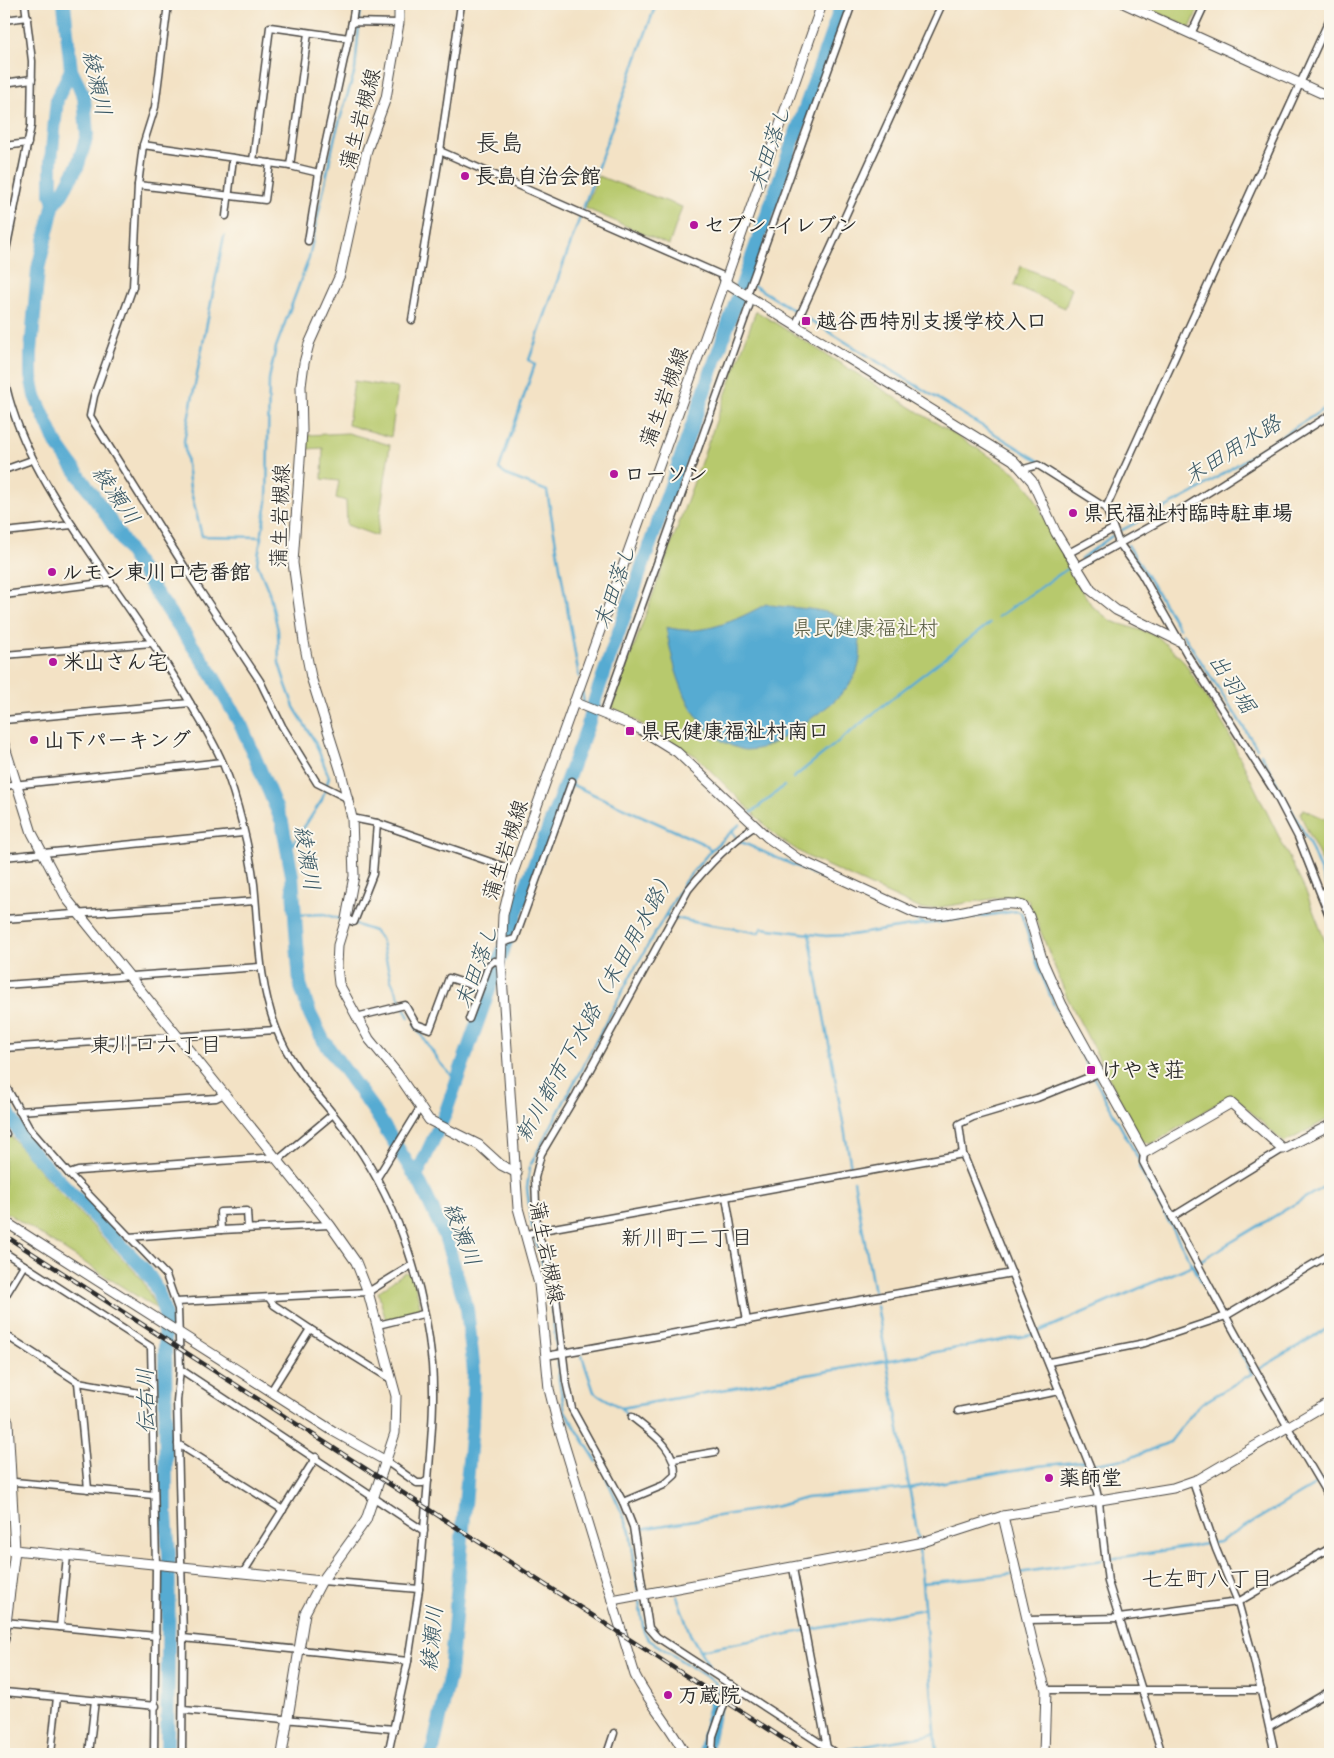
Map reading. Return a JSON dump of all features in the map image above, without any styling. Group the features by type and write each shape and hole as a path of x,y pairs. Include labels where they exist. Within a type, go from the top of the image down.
{"street":[{"path":"4,260 28,143 32,109 32,79 26,4"},
{"path":"168,4 155,107 143,145 138,185 133,287 94,396 90,416 188,574 260,681 282,726 317,783 349,799"},
{"path":"308,242 319,173 355,4"},
{"name":"蒲生岩槻線","path":"399,4 399,23 386,98 367,150 340,275 309,344 301,386 301,440 293,563 311,677 349,799 352,818 354,876 346,919 338,945 337,966 339,984 356,1017 429,1120 479,1145 501,1165 517,1173"},
{"path":"412,320 440,151 461,4"},
{"name":"蒲生岩槻線","path":"685,1754 677,1738 652,1705 635,1675 557,1421 549,1388 538,1284 518,1208 501,962 503,915 514,870 725,282 822,4"},
{"path":"603,714 852,4"},
{"path":"796,324 942,4"},
{"path":"1125,4 1330,97"},
{"path":"1191,34 1205,4"},
{"path":"4,20 28,17"},
{"path":"1106,508 1330,18"},
{"path":"352,22 399,23"},
{"path":"253,161 270,27 349,38"},
{"path":"290,166 308,33"},
{"path":"4,83 32,79"},
{"path":"4,146 28,143"},
{"path":"143,145 290,166 319,173"},
{"path":"440,151 721,275 725,282 1000,451 1024,469 1067,554 1092,590 1116,610 1179,641"},
{"path":"226,216 233,158"},
{"path":"138,185 265,200 270,163"},
{"path":"4,212 14,211"},
{"path":"4,377 6,396 32,460 72,525 190,702 222,762 237,807 254,881 260,967 263,985 276,1030 301,1072 353,1140 377,1178 396,1217 412,1265 429,1339 433,1386 419,1590 408,1661 388,1754"},
{"path":"1082,564 1187,506 1330,415"},
{"path":"4,470 32,460"},
{"path":"1024,469 1038,464 1106,508 1120,543 1153,593 1179,641 1274,791 1298,837 1330,918"},
{"path":"4,532 72,525"},
{"path":"1067,554 1113,529"},
{"path":"4,594 110,582"},
{"path":"4,655 152,643"},
{"path":"4,720 190,702"},
{"path":"574,702 640,729 677,752 755,826 777,845 798,859 915,913 934,917 1010,904 1024,906 1050,979 1099,1073 1144,1152 1143,1162 1226,1316 1330,1499"},
{"path":"4,744 32,833 41,854 67,899 330,1225 356,1262 378,1325 396,1396 395,1433 366,1520 322,1581 305,1613 282,1754"},
{"path":"4,786 222,762"},
{"path":"501,943 515,940 572,781"},
{"path":"352,818 376,823 514,870"},
{"path":"346,919 354,922 373,874 376,823"},
{"path":"755,826 730,843 688,890 576,1095 541,1154 535,1178 537,1231 554,1279 562,1353 572,1409 623,1502 637,1543 649,1628 653,1634 837,1754"},
{"path":"4,857 243,833"},
{"path":"1322,896 1330,886"},
{"path":"4,919 255,901"},
{"path":"469,1019 488,965 494,961 501,962"},
{"path":"4,986 128,975 260,967"},
{"path":"356,1017 405,1005 416,1024 430,1029 449,978 480,988"},
{"path":"4,1048 276,1030"},
{"path":"1099,1073 1037,1098 973,1117 959,1124 963,1154 1092,1471 1099,1502 1108,1582 1162,1754"},
{"path":"4,1083 29,1128 69,1174 166,1275 178,1309 176,1330 180,1368 177,1401 183,1638 182,1754"},
{"path":"19,1111 216,1098 224,1094"},
{"path":"1144,1152 1231,1103 1283,1149"},
{"path":"377,1178 420,1108"},
{"path":"69,1174 78,1171 277,1159 333,1114"},
{"path":"1172,1216 1283,1149 1330,1125"},
{"path":"4,1131 6,1134 4,1137"},
{"path":"525,1235 537,1231 963,1154"},
{"path":"726,1197 747,1321"},
{"path":"221,1230 220,1212 247,1211 248,1228"},
{"path":"4,1221 271,1391 386,1461 417,1483 423,1483 428,1480"},
{"path":"130,1237 248,1228 330,1225"},
{"path":"4,1252 152,1347 151,1394 154,1495 159,1565 154,1754"},
{"path":"1048,1362 1145,1343 1226,1316 1330,1254"},
{"path":"4,1298 24,1265"},
{"path":"176,1302 368,1292 412,1265"},
{"path":"546,1356 1012,1273"},
{"path":"269,1298 274,1305 393,1381"},
{"path":"378,1325 423,1314"},
{"path":"271,1391 310,1329"},
{"path":"4,1334 78,1382 151,1394"},
{"path":"180,1368 375,1496 424,1531"},
{"path":"78,1382 88,1489"},
{"path":"958,1411 1060,1391"},
{"path":"612,1600 793,1568 923,1542 1003,1516 1099,1502 1174,1488 1193,1482 1330,1402"},
{"path":"4,1415 8,1421 8,1481 15,1550 4,1640"},
{"path":"623,1502 670,1481 676,1475 674,1459 658,1438 632,1417"},
{"path":"178,1444 283,1510"},
{"path":"674,1459 715,1452"},
{"path":"243,1573 316,1457"},
{"path":"8,1481 154,1495"},
{"path":"1193,1482 1216,1549 1238,1602 1270,1726 1275,1754"},
{"path":"1003,1516 1046,1690 1044,1754"},
{"path":"1028,1620 1119,1618 1238,1602 1330,1548"},
{"path":"4,1549 419,1590"},
{"path":"60,1627 67,1556"},
{"path":"793,1568 827,1748"},
{"path":"5,1622 156,1636"},
{"path":"183,1638 408,1661"},
{"path":"712,1754 713,1736 731,1684"},
{"path":"1046,1690 1261,1690"},
{"path":"1270,1726 1330,1690"},
{"path":"4,1692 156,1706"},
{"path":"51,1754 57,1697"},
{"path":"89,1754 95,1700"},
{"path":"183,1710 394,1729"},
{"path":"607,1754 614,1734"}],"green space":[{"path":"1140,4 1201,4 1190,28"},
{"path":"598,176 682,207 669,245 585,208"},
{"path":"1021,266 1072,288 1065,308 1014,285"},
{"name":"県民健康福祉村","path":"756,311 1015,472 1031,491 1076,581 1092,606 1111,621 1156,635 1183,660 1226,729 1306,892 1330,954 1330,1118 1284,1143 1232,1094 1152,1144 1142,1142 1066,995 1028,900 1004,897 923,910 806,856 777,837 696,756 612,707"},
{"path":"354,381 398,388 391,437 348,425"},
{"path":"348,433 390,445 377,536 347,525 346,501 336,498 339,481 322,479 323,448 306,449 307,435"},
{"path":"1303,809 1330,821 1330,879 1300,814"},
{"path":"10,1135 47,1179 141,1278 157,1309 4,1211 4,1144"},
{"path":"405,1272 413,1275 421,1310 419,1313 386,1321 378,1292"}],"water":[{"path":"766,604 824,612 845,620 853,627 858,637 860,660 853,680 825,709 775,742 761,748 744,750 732,746 717,737 704,726 694,712 678,678 666,627 679,630 705,629 718,626"}],"waterway":[{"name":"綾瀬川","path":"64,4 71,70 84,97 87,135 78,165 62,194 54,203 38,269 31,352 31,376 35,396 56,443 102,508 154,590 210,671 242,727 282,822 292,875 300,984 310,1014 323,1040 375,1112 421,1185 445,1236 467,1309 474,1372 472,1426 450,1674 432,1754"},
{"path":"287,853 322,800 329,777 315,742 294,707 286,685 279,663 278,630 269,592 257,563 267,502 269,379 276,347 309,258 335,136 355,70 361,4"},
{"path":"579,677 547,491 506,475 499,469 535,364 529,360 656,4"},
{"name":"末田落し","path":"416,1177 445,1114 519,905 588,725 596,696 842,4"},
{"path":"54,203 51,194 51,161 57,99 71,70"},
{"path":"224,236 184,441 190,488 202,536 261,537"},
{"path":"743,279 1057,472"},
{"name":"末田用水路","path":"1122,530 1193,493 1330,405"},
{"name":"新川都市下水路（末田用水路）","path":"1081,559 1112,536"},
{"name":"出羽堀","path":"1128,545 1179,628"},
{"name":"新川都市下水路（末田用水路）","path":"998,617 1067,569"},
{"name":"新川都市下水路（末田用水路）","path":"793,778 990,623"},
{"name":"出羽堀","path":"1183,634 1257,748"},
{"path":"582,690 584,704"},
{"name":"末田落し","path":"585,710 588,725"},
{"name":"出羽堀","path":"1261,754 1308,840 1326,885"},
{"path":"566,782 704,844 711,850"},
{"name":"新川都市下水路（末田用水路）","path":"751,813 784,786"},
{"name":"新川都市下水路（末田用水路）","path":"531,1164 632,973 685,881 711,850 740,824"},
{"path":"732,831 739,841 926,924 1017,911 1021,913 1037,963 1054,1005 1140,1162 1139,1167 1252,1374"},
{"path":"295,915 324,914 343,920"},
{"path":"666,915 758,933 762,928 826,936 851,935 925,924"},
{"path":"353,924 374,931 381,939 391,980 409,1018"},
{"path":"809,933 851,1167"},
{"path":"414,1024 440,1063 457,1081"},
{"name":"伝右川","path":"4,1105 24,1141 39,1159 144,1269 155,1285 165,1316 166,1515 169,1554 167,1754"},
{"name":"新川都市下水路（末田用水路）","path":"530,1167 527,1188 532,1228"},
{"name":"伝右川","path":"52,1181 56,1178"},
{"path":"854,1181 874,1293"},
{"path":"1198,1262 1330,1183"},
{"name":"新川都市下水路（末田用水路）","path":"534,1236 548,1282 557,1351"},
{"path":"621,1408 1031,1335 1193,1265"},
{"path":"877,1306 918,1537 937,1754"},
{"path":"1256,1371 1330,1327"},
{"path":"582,1356 594,1392 621,1408 630,1419"},
{"name":"新川都市下水路（末田用水路）","path":"558,1361 559,1381 565,1411 597,1462"},
{"path":"641,1529 778,1506 806,1498 909,1488 1038,1466 1084,1461 1095,1464 1130,1458 1170,1442 1198,1406 1251,1374"},
{"path":"922,1583 1012,1574 1219,1542 1330,1476"},
{"name":"新川都市下水路（末田用水路）","path":"606,1477 630,1531 638,1590"},
{"path":"677,1596 690,1634 709,1666"},
{"name":"新川都市下水路（末田用水路）","path":"639,1602 644,1632 649,1640 715,1682 718,1692"},
{"path":"700,1650 924,1609"},
{"name":"新川都市下水路（末田用水路）","path":"705,1754 715,1704"},
{"path":"837,1751 935,1734"}],"railway":[{"path":"4,1235 807,1754"}],"place":[{"name":"長島自治会館","path":"465,176"},
{"name":"セブン-イレブン","path":"694,225"},
{"name":"越谷西特別支援学校入口","path":"806,321"},
{"name":"ローソン","path":"614,474"},
{"name":"県民福祉村臨時駐車場","path":"1073,513"},
{"name":"ルモン東川口壱番館","path":"52,572"},
{"name":"米山さん宅","path":"53,662"},
{"name":"県民健康福祉村南口","path":"630,731"},
{"name":"山下パーキング","path":"34,740"},
{"name":"けやき荘","path":"1091,1070"},
{"name":"薬師堂","path":"1049,1478"},
{"name":"万蔵院","path":"668,1695"}],"district":[{"name":"長島","path":"500,143"},
{"name":"東川口六丁目","path":"156,1044"},
{"name":"新川町二丁目","path":"687,1237"},
{"name":"七左町八丁目","path":"1207,1578"}]}
